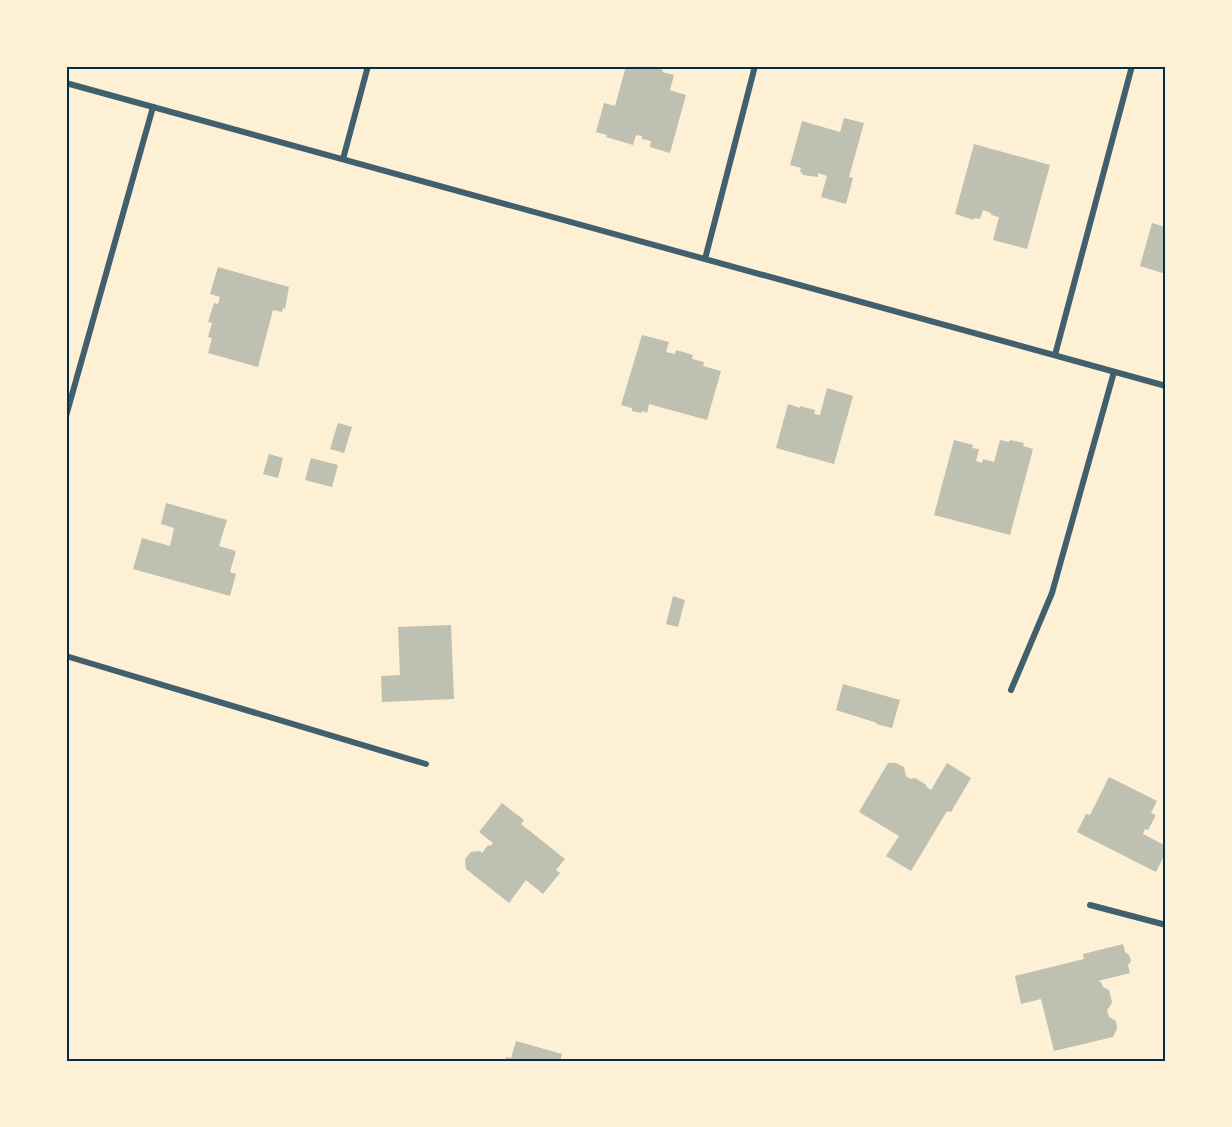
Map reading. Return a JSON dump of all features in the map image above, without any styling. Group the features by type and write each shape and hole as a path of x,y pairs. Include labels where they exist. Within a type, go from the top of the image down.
{"street":[{"path":"343,159 368,66"},
{"path":"705,259 754,66"},
{"path":"1055,355 1132,66"},
{"path":"66,82 1166,386"},
{"path":"66,416 153,107"},
{"path":"1011,690 1052,593 1114,372"},
{"path":"66,656 426,764"},
{"path":"1090,905 1166,925"}],"building":[{"path":"626,66 650,66 674,75 670,90 686,95 670,153 650,147 651,141 642,139 642,136 636,135 633,145 596,132 604,103 615,106"},
{"path":"844,118 864,123 849,177 853,178 846,204 821,197 827,176 818,173 818,177 803,175 801,168 790,165 802,121 840,132"},
{"path":"974,144 1050,165 1027,249 993,240 999,217 991,213 983,210 980,219 974,218 974,220 955,214"},
{"path":"1152,223 1166,227 1166,274 1140,266"},
{"path":"218,267 289,287 285,309 283,308 282,312 273,310 258,367 208,353 212,338 208,337 212,323 208,322 214,303 218,304 220,297 210,294"},
{"path":"642,335 669,342 666,352 675,354 676,350 693,355 692,359 704,362 703,366 721,371 707,420 649,404 647,413 632,411 632,408 621,405"},
{"path":"827,388 853,396 834,464 776,448 788,404 815,410 814,414 820,415"},
{"path":"338,423 352,427 344,453 330,449"},
{"path":"954,440 979,449 976,461 982,463 983,459 994,462 1000,440 1024,443 1023,446 1033,449 1010,535 934,515"},
{"path":"269,454 283,458 278,478 263,474"},
{"path":"311,458 338,465 332,487 305,480"},
{"path":"166,503 227,520 219,546 236,551 230,572 236,574 230,596 133,569 142,538 170,546 174,528 161,524"},
{"path":"673,596 685,600 678,627 666,624"},
{"path":"451,625 454,699 382,702 381,676 400,675 398,627"},
{"path":"843,684 900,700 892,728 836,710"},
{"path":"888,763 896,763 904,767 906,776 910,779 915,778 931,790 947,763 971,778 951,812 947,811 911,871 886,856 899,836 859,812"},
{"path":"1109,777 1157,801 1151,813 1156,815 1148,830 1145,829 1143,834 1166,846 1166,852 1156,872 1077,832 1086,814 1090,815"},
{"path":"502,803 524,820 521,824 565,859 556,870 560,873 543,894 526,880 509,903 466,869 465,859 471,852 480,851 482,853 488,845 493,843 479,832"},
{"path":"1123,944 1131,961 1128,965 1130,973 1098,981 1109,990 1112,1002 1107,1009 1109,1017 1116,1021 1117,1029 1113,1037 1054,1051 1041,999 1021,1004 1015,976 1084,959 1083,954"},
{"path":"516,1041 562,1054 560,1061 505,1061 506,1057 511,1058"}]}
